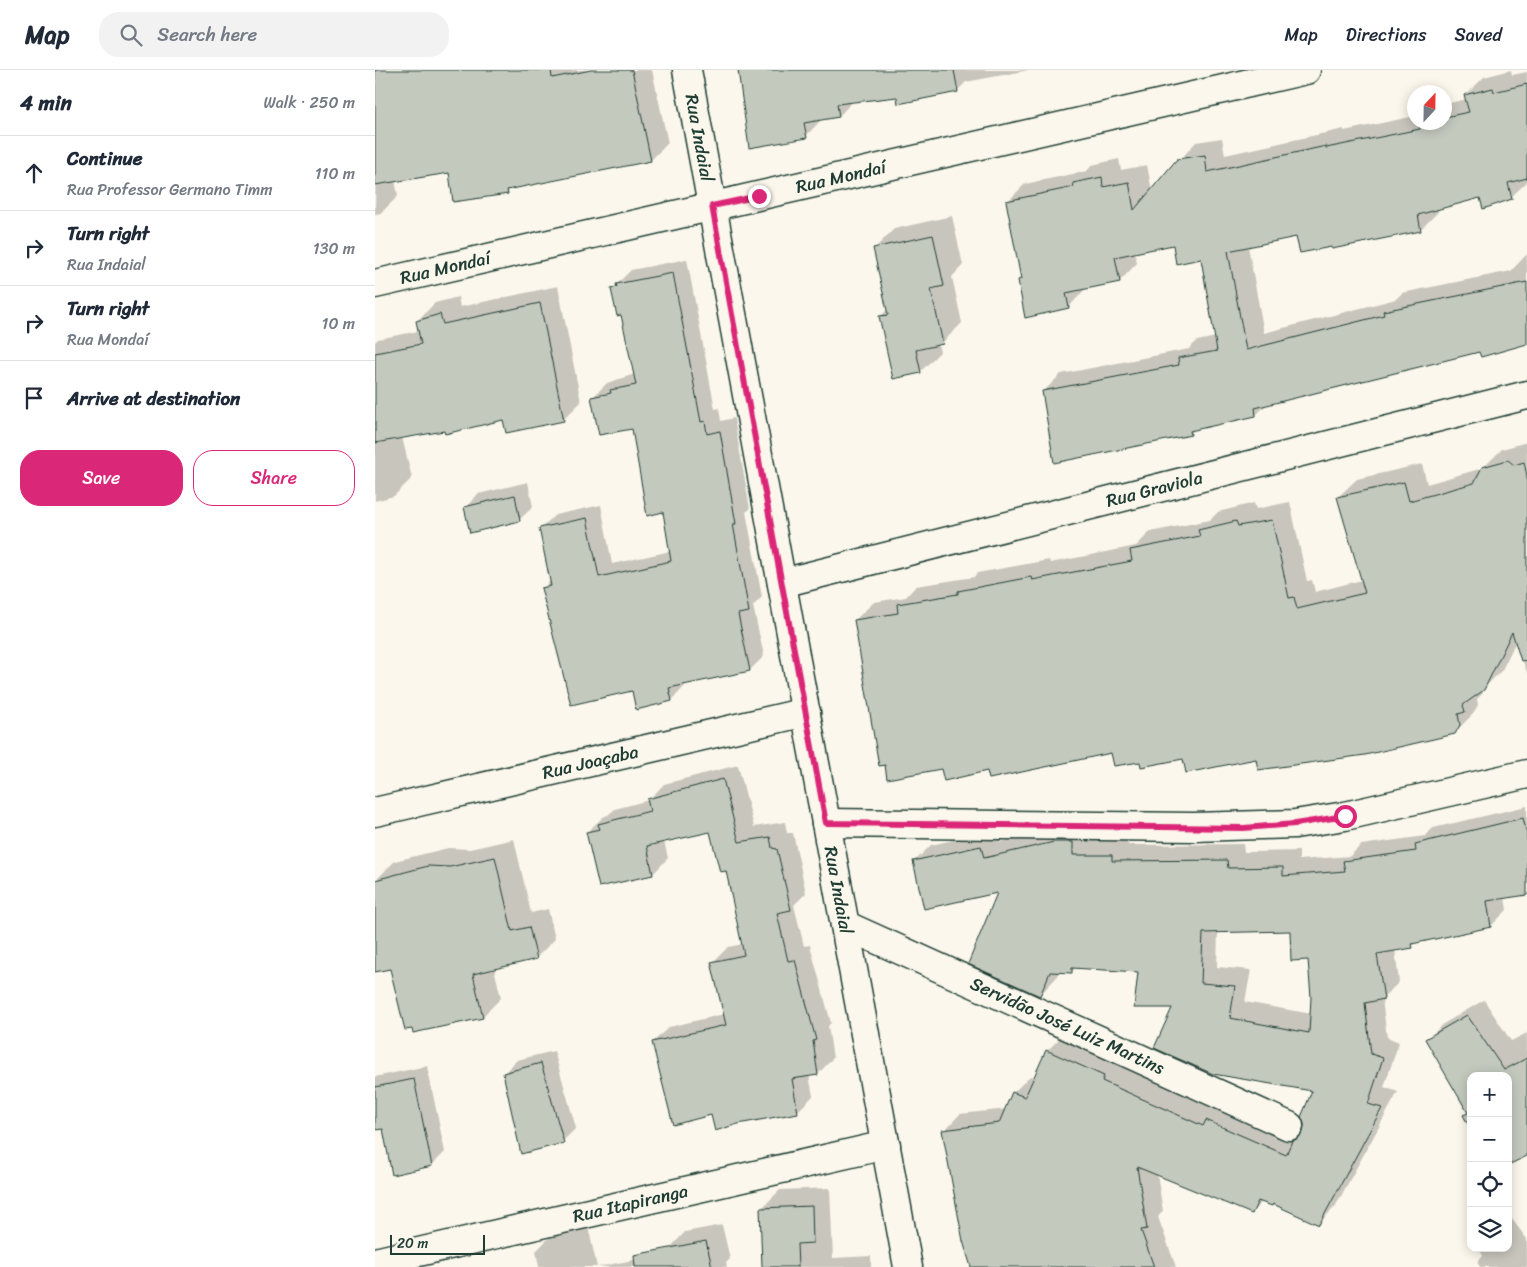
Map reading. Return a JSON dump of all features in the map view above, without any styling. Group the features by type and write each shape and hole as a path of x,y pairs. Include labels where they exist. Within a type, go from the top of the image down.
{"street":[{"name":"Rua Indaial","path":"687,70 908,1267"},
{"name":"Rua Mondaí","path":"375,284 1306,70"},
{"name":"Rua Graviola","path":"782,582 1527,395"},
{"name":"Rua Joaçaba","path":"375,812 806,712"},
{"path":"826,823 1194,828 1295,824 1345,816 1527,774"},
{"name":"Servidão José Luiz Martins","path":"845,924 1289,1126"},
{"name":"Rua Itapiranga","path":"375,1262 886,1145"}],"building":[{"path":"375,70 551,70 552,78 591,70 632,70 651,161 507,190 508,194 453,202 449,173 375,185"},
{"path":"738,70 954,70 958,92 898,104 897,97 837,104 839,117 804,123 807,138 749,148"},
{"path":"1527,84 1527,178 1508,183 1512,199 1483,209 1480,198 1418,215 1421,231 1332,249 1331,247 1300,253 1296,237 1228,251 1246,350 1384,315 1383,311 1527,282 1527,344 1481,357 1479,352 1255,408 1256,416 1190,431 1191,435 1054,463 1042,391 1179,365 1178,358 1217,351 1201,259 1176,264 1173,245 1115,257 1120,282 1066,293 1069,308 1025,318 1018,280 1021,279 1006,201 1074,187 1073,183 1102,177 1103,187 1129,182 1134,210 1177,159 1205,155 1207,172 1326,146 1326,148 1415,130 1452,130 1452,116 1469,112 1464,95 1493,88 1494,92"},
{"path":"933,235 944,286 931,289 943,344 916,350 921,373 893,379 879,316 888,315 873,248"},
{"path":"673,273 701,422 705,421 707,434 720,431 736,524 733,524 749,612 738,614 750,671 669,688 672,701 636,710 632,691 571,705 541,588 551,586 539,528 587,518 599,577 671,561 663,512 647,516 632,429 599,435 591,397 611,393 610,390 636,385 621,315 617,316 611,289 617,287 616,284"},
{"path":"540,303 564,421 506,433 503,420 445,434 444,431 375,443 375,353 421,344 416,321 440,314 443,324"},
{"path":"1508,460 1514,465 1524,462 1527,476 1527,660 1521,661 1512,632 1484,690 1463,705 1465,712 1458,714 1460,725 1455,734 1365,755 1258,770 1256,759 1186,773 1183,759 1141,767 1140,762 1114,766 1111,753 989,779 987,771 944,781 941,769 887,779 885,765 879,766 854,620 898,613 897,604 958,594 958,591 1031,577 1032,580 1132,561 1130,550 1200,536 1198,530 1236,521 1238,526 1272,520 1289,598 1294,597 1297,609 1365,593 1337,497 1404,482 1409,501 1474,483 1482,467"},
{"path":"515,495 520,521 470,533 464,507"},
{"path":"723,779 739,842 770,837 772,848 777,849 791,910 777,913 788,961 795,960 816,1040 813,1041 818,1075 792,1079 798,1113 738,1124 715,1131 711,1115 673,1125 652,1042 726,1025 711,962 744,955 726,871 720,872 710,832 647,846 653,875 599,887 586,832 600,829 598,824 650,811 647,799"},
{"path":"1523,818 1527,834 1527,895 1487,901 1491,927 1412,944 1413,948 1377,954 1384,999 1365,1003 1371,1054 1383,1058 1368,1104 1382,1108 1319,1225 1273,1204 1272,1206 1258,1201 1252,1214 1137,1167 1147,1229 1141,1230 1154,1267 971,1267 963,1241 942,1130 999,1123 1012,1092 1025,1097 1046,1050 1104,1076 1102,1081 1203,1126 1206,1120 1286,1155 1292,1141 1303,1132 1304,1124 1301,1117 1312,1091 1213,1074 1154,1048 1172,1008 1134,1008 1138,972 1072,968 1072,973 1050,972 1040,996 968,964 997,893 924,909 913,861 981,846 984,858 1054,842 1073,842 1073,855 1112,855 1112,861 1227,860 1228,868 1283,867 1283,876 1345,871 1343,861 1416,851 1415,844","holes":["1290,931 1291,961 1308,960 1311,997 1309,1033 1230,1018 1235,986 1201,983 1203,933"]},
{"path":"495,857 512,931 529,927 537,959 473,974 483,1018 413,1033 412,1029 405,1030 390,969 375,972 375,880 428,866 450,867"},
{"path":"1467,1015 1504,1070 1527,1058 1527,1156 1512,1163 1512,1072 1467,1072 1467,1111 1425,1039"},
{"path":"541,1063 564,1143 521,1154 503,1073"},
{"path":"414,1079 432,1166 392,1175 383,1129 375,1130 375,1087"},
{"path":"1467,1113 1467,1122 1463,1115"},
{"path":"812,1206 813,1243 797,1244 798,1267 762,1267 760,1208"},
{"path":"706,1241 712,1267 635,1267 634,1255"}],"route":[{"path":"759,196 712,206 826,823 1244,828 1295,824 1345,816"}]}
